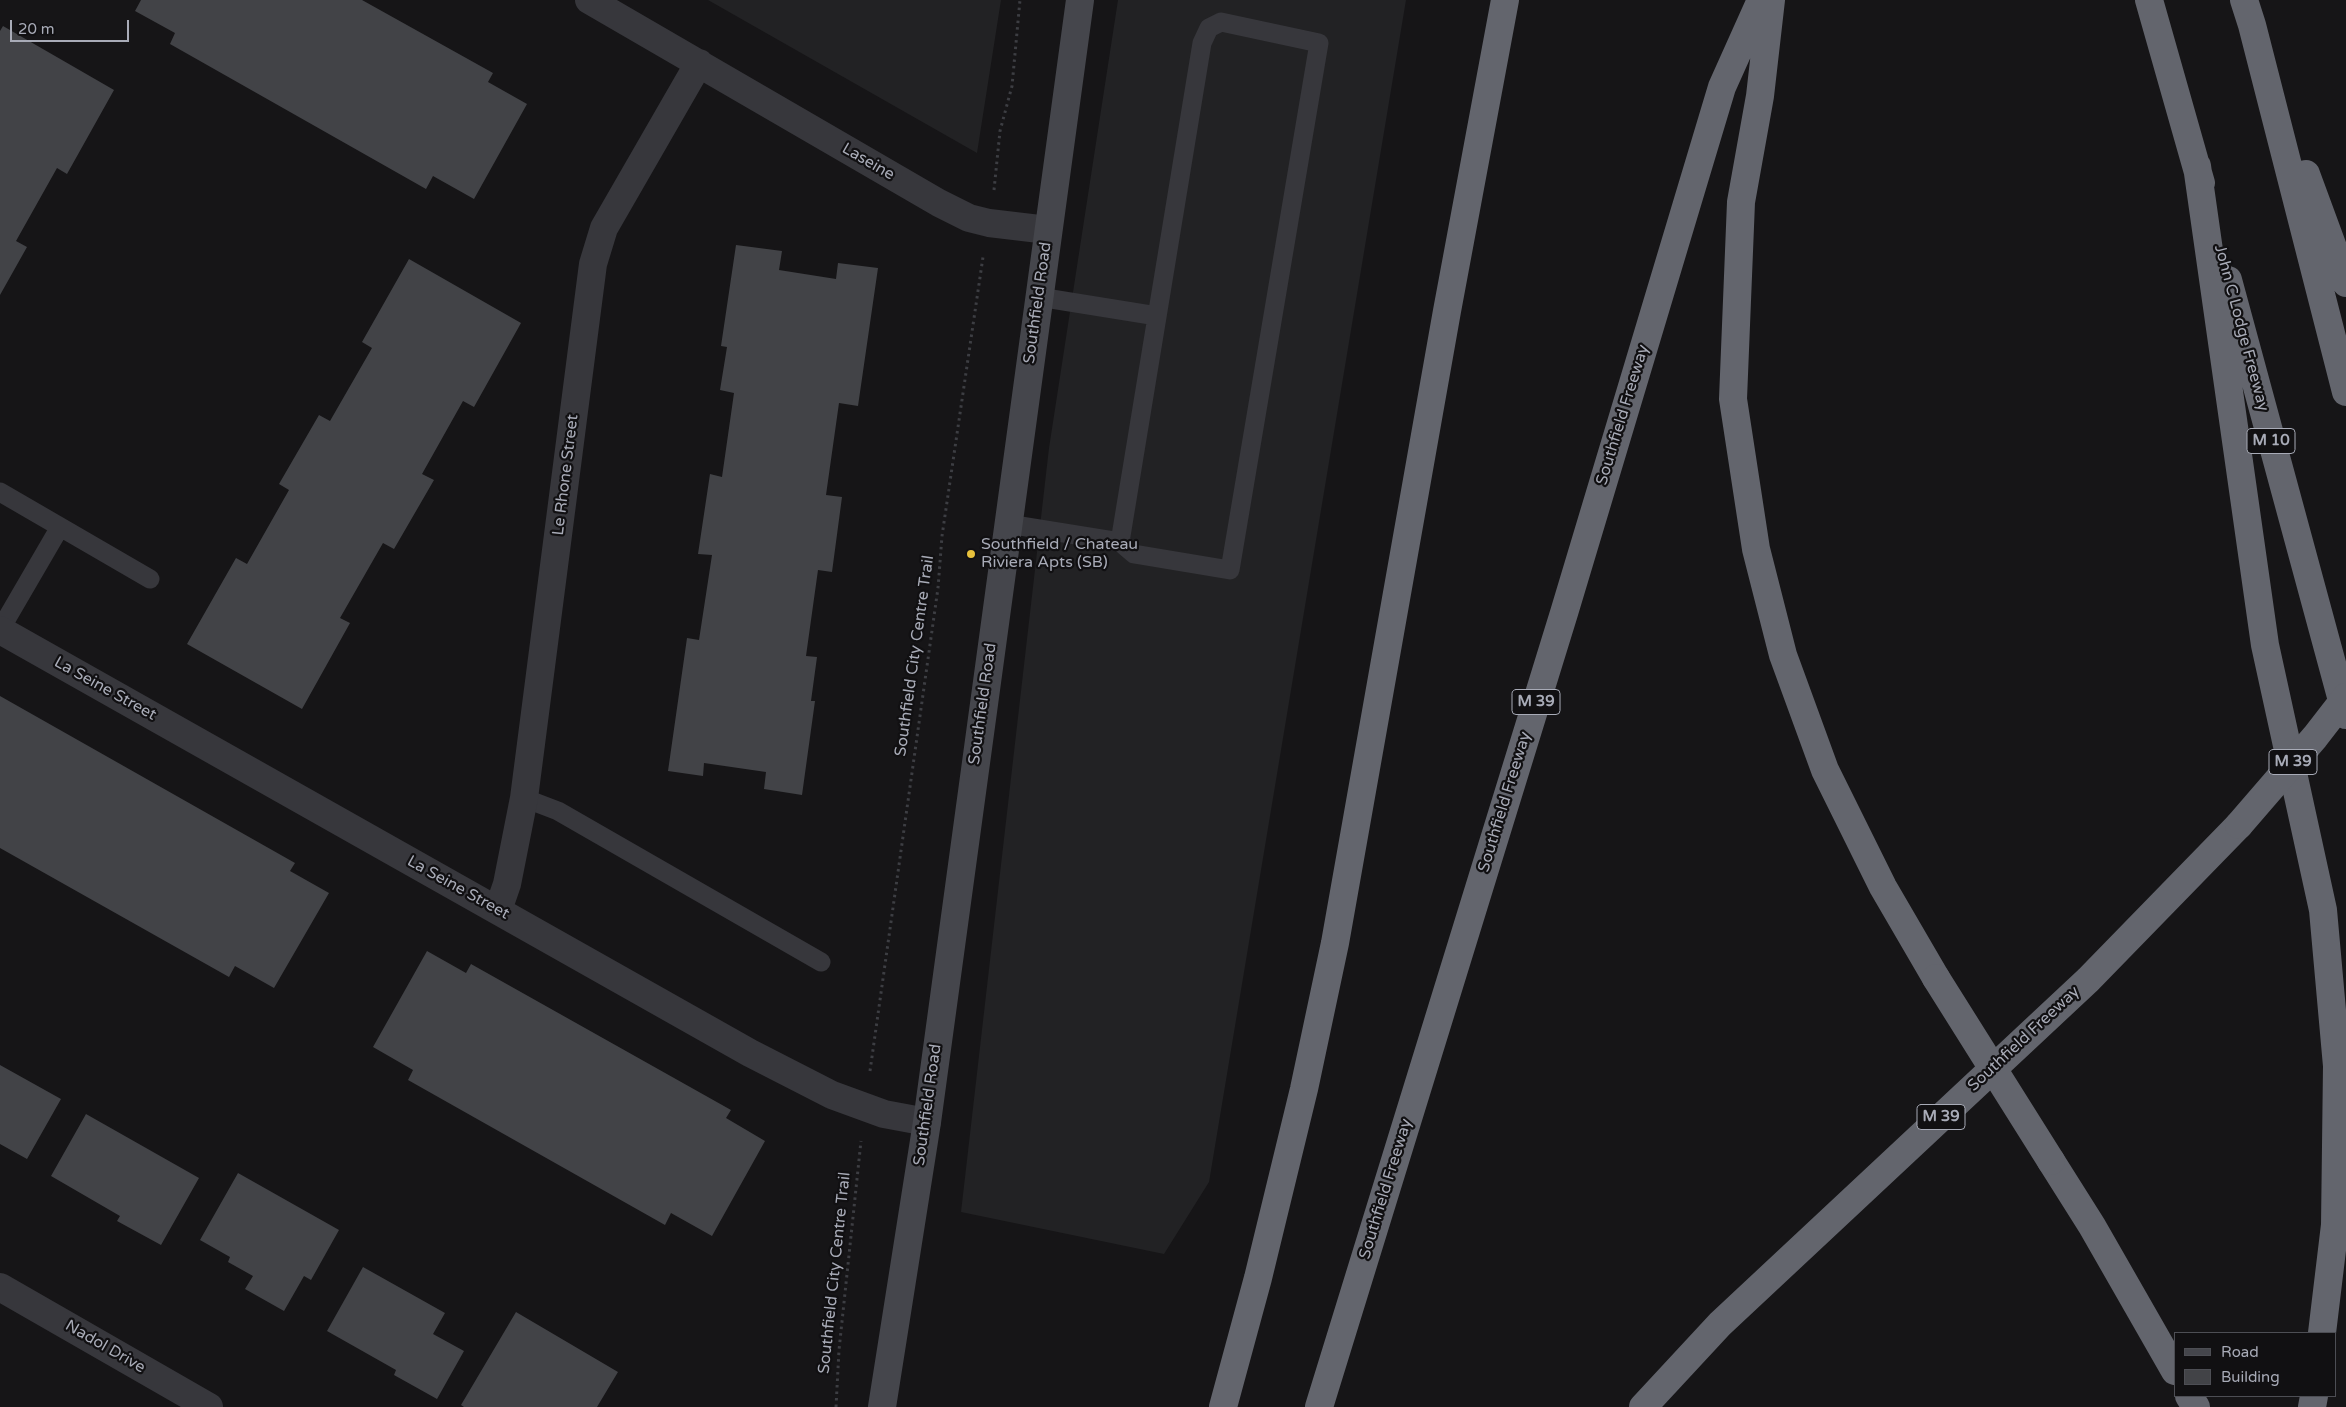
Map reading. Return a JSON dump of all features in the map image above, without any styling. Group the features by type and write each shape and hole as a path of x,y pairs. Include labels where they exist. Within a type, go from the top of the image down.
{"highway":[{"path":"1223,1407 1265,1250 1304,1089 1335,943 1447,311 1505,0"},
{"name":"Southfield Freeway","path":"1319,1407 1561,622 1722,87 1761,0"},
{"path":"1771,0 1760,96 1741,202 1733,399 1756,549 1783,655 1825,770 1883,888 1936,978 2092,1226 2174,1368"},
{"name":"John C Lodge Freeway","path":"2149,0 2197,166 2346,715"},
{"path":"2248,12 2346,283"},
{"path":"2248,12 2346,392"},
{"path":"2197,166 2265,645 2323,910 2337,1066 2335,1225 2322,1332"},
{"name":"Southfield Freeway","path":"1643,1407 1720,1324 2088,980 2239,825 2315,737 2346,697"}],"main road":[{"name":"Southfield Road","path":"882,1407 927,1122 1080,0"}],"street":[{"name":"Laseine","path":"590,0 939,203 969,218 989,223 1048,230"},
{"name":"Le Rhone Street","path":"498,910 507,884 524,798 593,264 604,228 699,63"},
{"name":"La Seine Street","path":"0,630 750,1053 832,1095 884,1114 927,1122"},
{"name":"Nadol Drive","path":"0,1287 209,1407"}],"lane":[{"path":"1008,524 1120,542 1134,554 1230,570 1319,43 1221,22 1209,28 1202,43 1120,542"},
{"path":"1038,297 1157,316"},
{"path":"0,492 150,579"},
{"path":"0,630 60,527"},
{"path":"524,798 558,811 821,962"}],"path":[{"path":"994,193 1000,130 1012,86 1020,0"},
{"name":"Southfield City Centre Trail","path":"871,1064 938,588 942,536 984,252"},
{"name":"Southfield City Centre Trail","path":"836,1407 838,1350 860,1142"}],"shaded area":[{"path":"708,0 1001,0 977,153"},
{"path":"1118,0 1406,0 1209,1182 1164,1254 961,1212 1049,448"}],"building":[{"path":"141,0 362,0 493,73 488,82 527,104 474,199 433,176 426,189 170,44 175,33 135,11"},
{"path":"3,26 114,90 67,174 57,168 16,241 27,247 0,295 0,31"},
{"path":"736,245 782,251 779,270 836,279 838,263 878,268 858,406 839,403 826,495 842,497 832,572 818,570 806,656 817,657 811,701 815,701 802,795 764,789 766,772 704,763 703,776 668,771 687,638 699,640 712,555 698,554 710,474 722,477 734,393 720,390 727,347 721,346"},
{"path":"409,259 521,323 474,407 463,401 422,474 434,480 394,549 383,543 340,618 350,623 302,709 187,644 236,558 247,564 289,490 279,484 319,415 330,421 372,348 362,342"},
{"path":"0,696 295,863 290,871 329,893 274,988 235,966 229,977 0,848"},
{"path":"427,951 466,973 471,964 731,1110 726,1118 765,1141 712,1236 671,1213 665,1225 408,1080 413,1070 373,1047"},
{"path":"0,1065 61,1099 27,1159 0,1144"},
{"path":"86,1114 199,1178 161,1245 117,1221 120,1216 51,1176"},
{"path":"238,1173 339,1230 311,1280 304,1276 284,1311 245,1289 253,1276 228,1262 230,1257 200,1240"},
{"path":"363,1267 445,1313 433,1334 464,1351 437,1399 394,1375 396,1370 327,1331"},
{"path":"516,1312 618,1372 597,1407 464,1407 461,1405"}],"place":[{"name":"Southfield / Chateau Riviera Apts (SB)","path":"971,554"}]}
